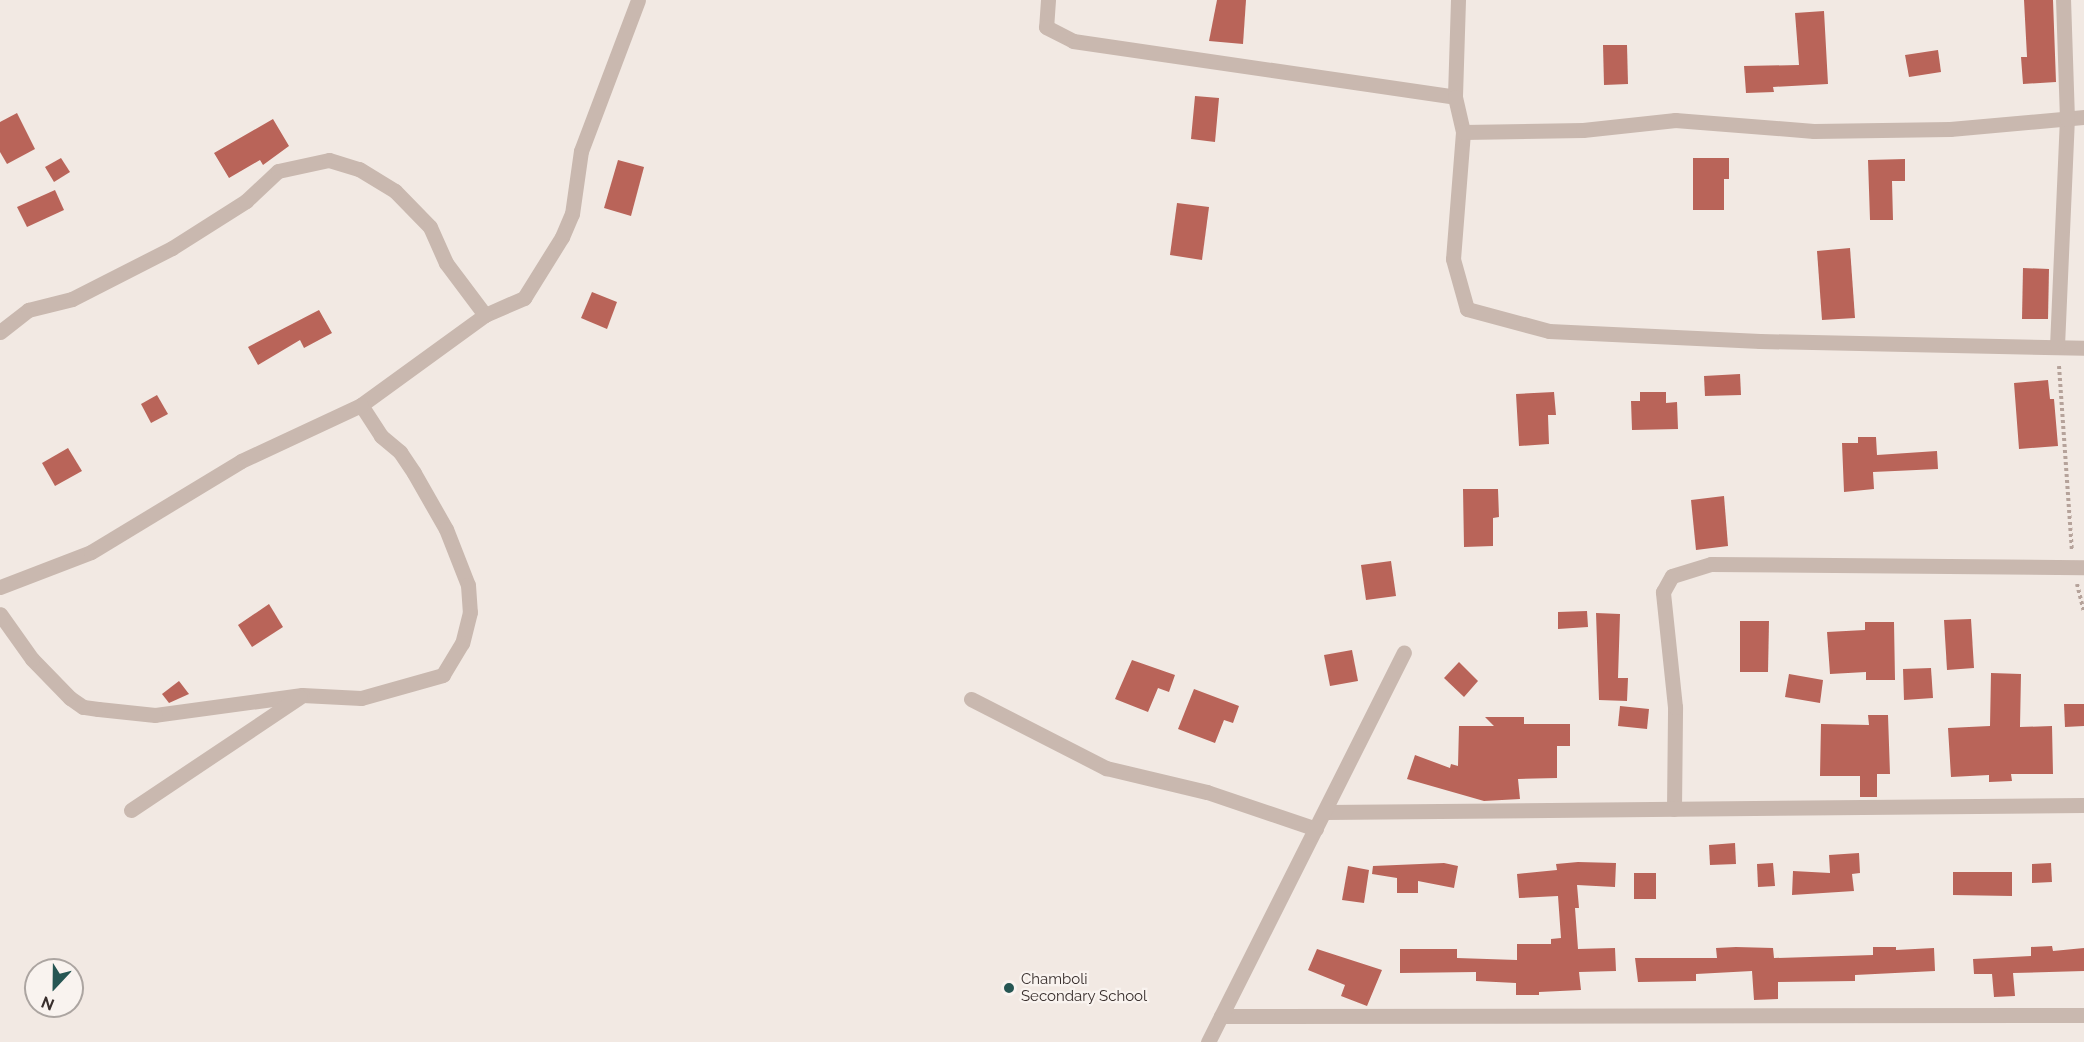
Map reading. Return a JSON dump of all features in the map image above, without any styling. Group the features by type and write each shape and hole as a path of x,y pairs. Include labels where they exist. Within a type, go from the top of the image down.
{"street":[{"path":"0,587 91,552 241,461 361,405 485,315 524,298 562,237 572,214 581,151 638,0"},
{"path":"1048,0 1046,27 1073,41 1455,97"},
{"path":"1458,0 1455,97 1463,132 1453,259 1467,309 1549,331 1760,341 2084,348"},
{"path":"2057,346 2067,119 2063,0"},
{"path":"1463,132 1583,130 1675,120 1814,131 1950,129 2084,117"},
{"path":"0,332 28,310 72,299 172,248 246,201 278,171 329,160 359,169 395,191 430,227 446,262 485,315"},
{"path":"0,614 32,659 83,707 155,715 302,695 360,698 442,675 462,643 470,612 468,585 446,529 410,466 381,436 361,405"},
{"path":"1674,809 1675,707 1663,592 1672,576 1711,564 2078,566"},
{"path":"1208,1042 1404,652"},
{"path":"131,810 302,695"},
{"path":"971,699 1106,768 1207,792 1316,829"},
{"path":"1324,812 2084,806"},
{"path":"1221,1016 2084,1015"}],"path":[{"path":"2057,346 2084,612"}],"building":[{"path":"1217,0 1246,0 1243,44 1209,41"},
{"path":"2024,0 2053,0 2056,82 2023,84 2021,57 2027,57"},
{"path":"1824,11 1828,84 1773,87 1774,92 1746,93 1744,66 1799,65 1795,13"},
{"path":"1603,45 1627,45 1628,84 1604,85"},
{"path":"1938,50 1941,72 1909,77 1905,55"},
{"path":"1195,96 1219,98 1215,142 1191,139"},
{"path":"17,113 35,149 7,164 0,152 0,122"},
{"path":"273,119 289,146 263,165 260,160 229,178 214,153"},
{"path":"61,158 70,172 54,182 45,167"},
{"path":"1693,158 1729,158 1729,179 1724,179 1724,210 1693,210"},
{"path":"1905,159 1905,181 1892,181 1893,220 1870,220 1868,160"},
{"path":"618,160 644,167 631,216 604,208"},
{"path":"55,190 64,210 27,227 17,207"},
{"path":"1177,203 1209,207 1202,260 1170,255"},
{"path":"1850,248 1855,318 1822,320 1817,251"},
{"path":"2023,268 2049,269 2048,319 2022,319"},
{"path":"592,292 617,302 607,329 581,318"},
{"path":"319,310 332,333 304,348 300,340 258,365 248,347"},
{"path":"1740,374 1741,395 1705,396 1704,376"},
{"path":"2048,380 2050,399 2054,399 2058,446 2019,449 2014,383"},
{"path":"1554,392 1556,415 1548,415 1549,444 1519,446 1516,394"},
{"path":"1640,392 1666,392 1666,403 1677,402 1678,429 1632,430 1631,401 1640,401"},
{"path":"157,395 168,414 151,423 141,404"},
{"path":"1858,437 1876,437 1877,455 1937,451 1938,469 1873,472 1874,489 1844,492 1842,443 1858,443"},
{"path":"68,448 82,471 55,486 42,463"},
{"path":"1463,489 1498,489 1499,517 1493,518 1493,546 1464,547"},
{"path":"1724,496 1728,546 1696,550 1691,500"},
{"path":"1391,561 1396,596 1366,600 1361,565"},
{"path":"269,604 283,627 252,647 238,625"},
{"path":"1587,611 1588,627 1558,629 1558,612"},
{"path":"1596,613 1620,614 1618,678 1628,678 1627,701 1599,700"},
{"path":"1971,619 1974,668 1947,670 1944,620"},
{"path":"1740,621 1769,621 1768,672 1740,672"},
{"path":"1865,622 1894,622 1895,680 1866,680 1866,672 1830,674 1827,632 1865,630"},
{"path":"1352,650 1358,681 1330,686 1324,655"},
{"path":"1132,660 1175,675 1169,692 1158,688 1148,712 1115,699"},
{"path":"1459,662 1478,681 1464,697 1444,678"},
{"path":"1931,668 1933,698 1904,700 1903,669"},
{"path":"1991,673 2021,674 2020,727 2052,726 2053,774 2011,774 2012,781 1989,782 1989,775 1951,777 1948,728 1990,726"},
{"path":"1789,674 1823,680 1820,703 1785,697"},
{"path":"179,681 189,694 169,703 162,694"},
{"path":"1194,689 1239,706 1233,723 1224,720 1215,743 1178,729"},
{"path":"2064,704 2084,704 2084,726 2065,727"},
{"path":"1620,706 1649,709 1647,729 1618,726"},
{"path":"1868,715 1888,715 1890,774 1877,774 1877,797 1860,797 1860,776 1820,776 1821,724 1869,725"},
{"path":"1485,717 1524,717 1524,724 1570,724 1570,746 1557,746 1557,778 1518,779 1520,799 1484,801 1407,779 1415,755 1450,768 1451,764 1458,766 1459,726 1494,726"},
{"path":"1735,843 1736,864 1710,865 1709,845"},
{"path":"1859,853 1860,873 1852,874 1854,891 1792,895 1793,871 1830,873 1829,855"},
{"path":"1444,863 1458,866 1454,888 1418,881 1418,893 1397,893 1397,878 1372,874 1373,866"},
{"path":"1616,863 1615,887 1577,885 1579,908 1575,908 1578,949 1615,948 1616,971 1579,972 1581,990 1539,992 1539,995 1516,995 1516,983 1476,981 1476,972 1400,973 1400,949 1457,949 1457,958 1517,960 1517,944 1551,944 1551,939 1561,938 1558,896 1519,898 1517,874 1557,870 1556,864"},
{"path":"1773,863 1775,886 1758,887 1757,864"},
{"path":"2051,863 2052,882 2032,883 2032,864"},
{"path":"1348,866 1369,870 1364,903 1342,900"},
{"path":"1953,872 2012,872 2012,896 1953,895"},
{"path":"1634,873 1656,873 1656,899 1634,899"},
{"path":"2052,946 2053,951 2084,948 2084,971 2013,973 2015,996 1994,997 1992,974 1974,974 1973,959 2031,956 2031,947"},
{"path":"1873,947 1896,947 1896,950 1934,948 1935,971 1855,975 1855,981 1778,982 1778,999 1754,1000 1752,971 1696,974 1696,981 1638,982 1635,958 1717,958 1716,948 1773,948 1774,958 1873,955"},
{"path":"1317,949 1382,970 1367,1006 1341,996 1345,985 1308,970"}],"place":[{"name":"Chamboli Secondary School","path":"1009,988"}]}
